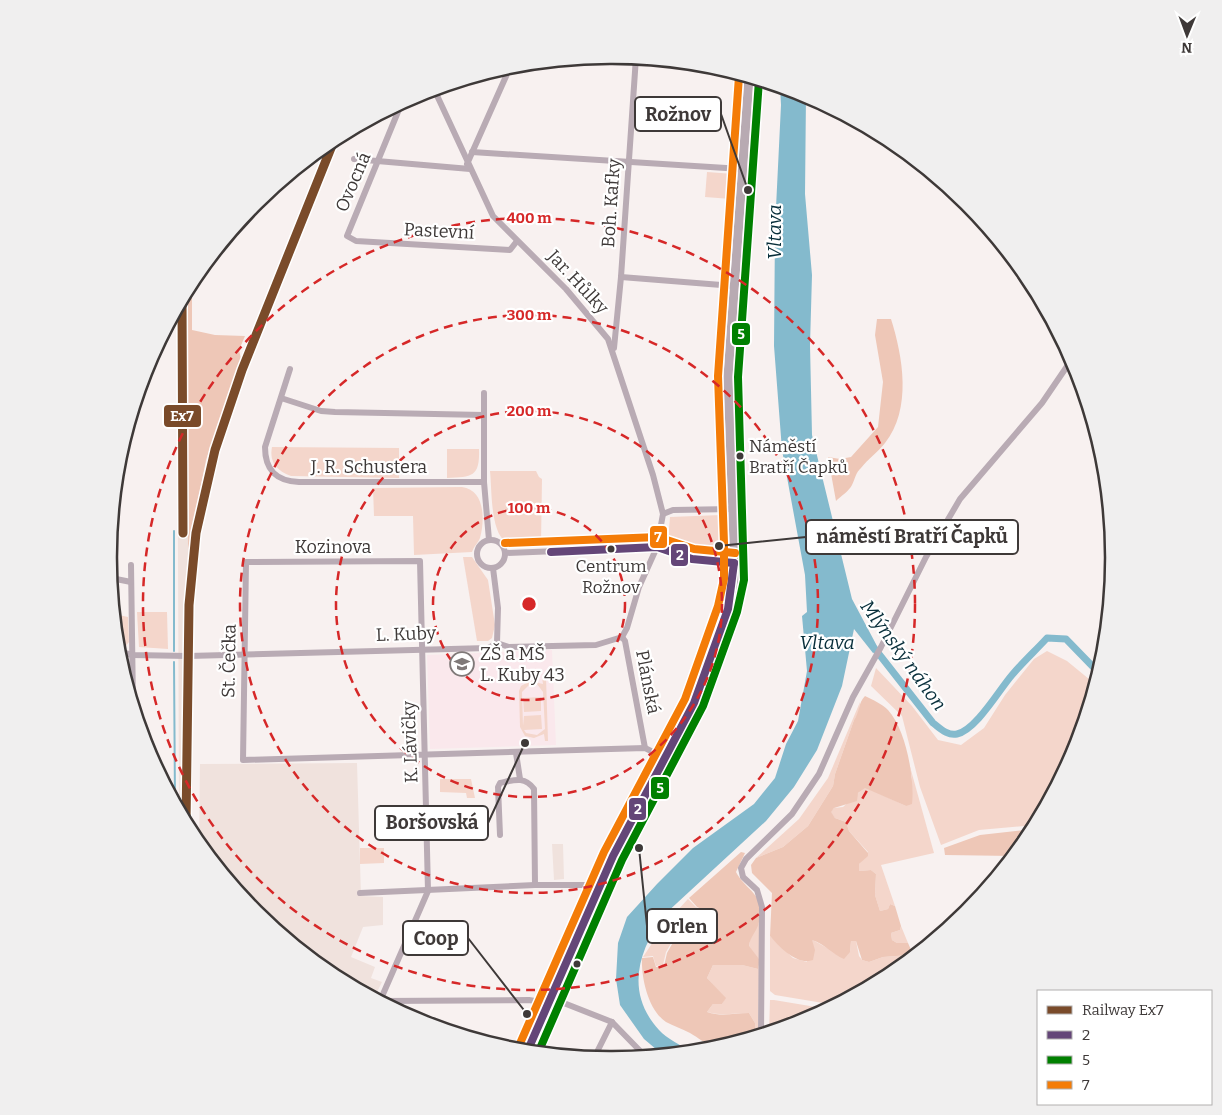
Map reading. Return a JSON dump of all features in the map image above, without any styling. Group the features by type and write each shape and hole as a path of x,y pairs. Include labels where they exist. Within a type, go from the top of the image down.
{"street":[{"name":"Boh. Kafky","path":"613,350 621,277 635,65"},
{"path":"354,160 468,166 472,152 506,75"},
{"path":"530,1044 601,884 642,799 666,758 694,703 723,624 732,591 734,509 728,388 748,84"},
{"name":"Jar. Hůlky","path":"437,96 468,166 493,216 566,289 601,329 613,350 653,475 663,514"},
{"name":"Ovocná","path":"356,241 347,236 398,113"},
{"path":"472,152 742,169"},
{"name":"Pastevní","path":"356,241 510,250 517,242"},
{"path":"621,277 734,286"},
{"path":"761,1028 762,906 757,890 743,877 741,868 746,858 792,814 819,774 853,697 874,660 926,557 960,498 1042,403 1066,367"},
{"path":"290,369 281,398 321,410 335,412 484,415"},
{"path":"484,393 484,482 490,540"},
{"name":"J. R. Schustera","path":"281,398 265,447 265,459 269,468 277,477 287,481 484,482"},
{"path":"663,514 675,510 734,509"},
{"name":"Plánská","path":"645,748 625,641 622,637 627,628 639,587 657,547 663,514"},
{"path":"490,540 500,544 504,553 502,563 493,568 482,565 476,555 480,545 490,540"},
{"path":"504,553 657,547 692,559 734,562"},
{"name":"Kozinova","path":"246,562 420,561"},
{"name":"K. Lávičky","path":"383,995 428,891 420,561"},
{"name":"St. Čečka","path":"246,562 243,654 243,760 425,755"},
{"path":"131,565 133,678"},
{"path":"493,568 498,608 497,643"},
{"path":"118,579 131,582"},
{"name":"L. Kuby","path":"127,654 186,656 421,648 488,648 497,643 509,647 596,645 622,637"},
{"path":"425,755 645,748 666,758"},
{"path":"516,753 520,779"},
{"path":"500,835 498,787 500,783 520,779 529,782 534,789 535,885"},
{"path":"360,892 601,884"},
{"path":"395,1001 529,1000 541,1002 551,998 612,1022 639,1050"},
{"path":"598,1051 612,1022"}],"shaded area":[{"path":"336,148 235,402 208,492 197,554 193,601 192,818 179,796 177,322 188,303 188,546 206,460 226,398 321,158"},
{"path":"707,172 734,174 731,199 705,197"},
{"path":"192,296 192,330 215,335 245,336 239,350 241,359 206,460 188,550 188,303"},
{"path":"877,319 891,319 899,350 903,382 899,415 894,429 885,443 859,470 851,487 836,501 828,457 840,459 851,457 878,427 883,382 875,335"},
{"path":"272,447 399,448 399,478 291,476 278,469 275,465 271,452"},
{"path":"447,449 479,449 478,465 473,474 447,478"},
{"path":"490,471 536,471 542,479 541,543 514,545 506,542 501,537 494,520"},
{"path":"462,487 470,489 475,494 482,507 482,531 472,552 414,555 413,516 374,516 373,488"},
{"path":"721,515 725,518 723,552 710,555 686,553 672,547 668,542 670,517"},
{"path":"463,557 472,557 488,580 495,625 492,638 488,641 477,641"},
{"path":"137,612 167,612 168,649 139,647"},
{"path":"120,615 128,617 129,642 126,646"},
{"path":"552,650 556,745 430,749 427,655"},
{"path":"1047,651 1067,661 1089,679 1079,716 1054,776 1026,826 979,830 941,845 920,787 902,716 871,686 876,668 912,706 938,740 961,745 984,728 1005,695 1034,659"},
{"path":"542,677 546,677 548,741 545,741 544,734 534,738 525,736 520,727 519,691 521,686 530,681 543,684","holes":["530,684 537,684 543,692 545,729 537,735 526,733 524,730 542,729 541,715 524,716 523,726 522,692"]},
{"path":"865,696 880,704 888,710 900,729 908,755 913,794 912,804 906,806 865,788 858,793 857,801 834,808 831,812 835,818 846,822 849,831 868,853 868,856 859,864 859,871 871,870 876,874 875,895 880,911 888,909 890,904 895,906 901,926 900,930 891,933 892,940 897,943 908,943 911,950 903,955 883,957 869,962 862,960 856,941 851,941 850,952 844,959 812,940 815,950 813,960 801,960 789,954 770,936 772,893 752,873 751,865 756,858 783,847 808,826 833,786 835,774 861,702"},
{"path":"541,697 541,711 524,712 523,698"},
{"path":"860,702 859,713 854,720 835,774 833,786 808,826 783,847 756,858 799,819 828,778"},
{"path":"357,763 361,896 383,897 383,925 363,927 351,957 375,967 371,978 382,982 377,992 337,968 285,929 262,907 219,858 199,831 200,764"},
{"path":"909,763 934,853 881,865 895,906 890,904 888,909 880,911 875,895 876,874 871,870 859,871 859,864 868,852 849,831 846,822 835,818 830,812 834,808 843,807 865,787 906,806 912,778"},
{"path":"440,779 471,779 475,798 467,798 466,793 440,792"},
{"path":"1023,830 1005,856 945,855 944,848 980,835"},
{"path":"552,844 563,844 564,879 554,880"},
{"path":"360,848 384,848 384,863 360,864"},
{"path":"741,852 745,853 736,872 758,899 760,905 759,922 749,946 760,960 758,969 742,965 713,965 707,978 726,998 722,1004 713,1004 707,1012 723,1015 749,1013 755,1023 755,1029 705,1042 666,1022 660,1017 650,1001 644,983 642,958 653,957 656,967 664,966 667,953 681,928 694,922 706,911 697,907 689,898"},
{"path":"688,899 696,907 705,911 693,921 680,928 666,952 663,965 656,966 653,956 643,957 664,925"},
{"path":"760,921 759,959 749,947 750,937"},
{"path":"901,926 908,943 897,943 892,940 891,933 900,930"},
{"path":"770,936 793,958 807,962 811,939 829,949 850,952 851,941 856,941 859,956 862,960 869,962 883,957 903,955 858,985 823,1003 775,995 770,991"},
{"path":"759,963 758,1028 755,1029 755,1023 749,1013 723,1014 707,1012 713,1004 722,1004 725,998 707,978 713,965 742,965 758,969"},
{"path":"770,1000 815,1007 800,1014 769,1025"}],"water":[{"name":"Vltava","path":"780,94 806,104 805,194 812,275 810,345 812,435 852,599 877,646 873,653 854,629 842,686 817,750 794,787 766,821 664,915 647,943 639,972 639,987 642,1001 648,1016 659,1030 681,1046 656,1049 644,1039 620,1005 616,979 618,943 627,917 693,848 754,804 775,778 786,744 798,721 807,671 802,616 807,612 805,575 782,450 774,346 775,228"}],"waterway":[{"path":"174,531 174,651"},
{"name":"Mlýnský náhon","path":"875,649 933,723 950,734 957,734 972,725 987,709 1012,675 1047,638 1066,639 1092,666"},
{"path":"174,662 175,789"}],"rail line":[{"name":"Ex7","path":"186,809 189,605 196,533 215,450 242,370 329,152"},
{"name":"Ex7","path":"182,313 183,533"}],"transit line":[{"name":"7","path":"520,1043 604,852 685,699 718,606 724,579 718,376 739,81"},
{"name":"5","path":"541,1046 622,860 703,706 737,612 744,580 738,377 759,87"},
{"name":"7","path":"505,543 658,537 694,549 735,553"},
{"name":"2","path":"551,552 657,547 692,559 734,563"},
{"name":"2","path":"530,1044 613,856 694,703 728,609 734,563"}],"place":[{"name":"Rožnov","path":"748,190"},
{"name":"Náměstí Bratří Čapků","path":"740,456"},
{"name":"náměstí Bratří Čapků","path":"719,546"},
{"name":"Centrum Rožnov","path":"611,549"},
{"name":"ZŠ a MŠ L. Kuby 43","path":"462,664"},
{"name":"Boršovská","path":"525,743"},
{"name":"Orlen","path":"639,848"},
{"name":"Coop","path":"527,1014"}]}
